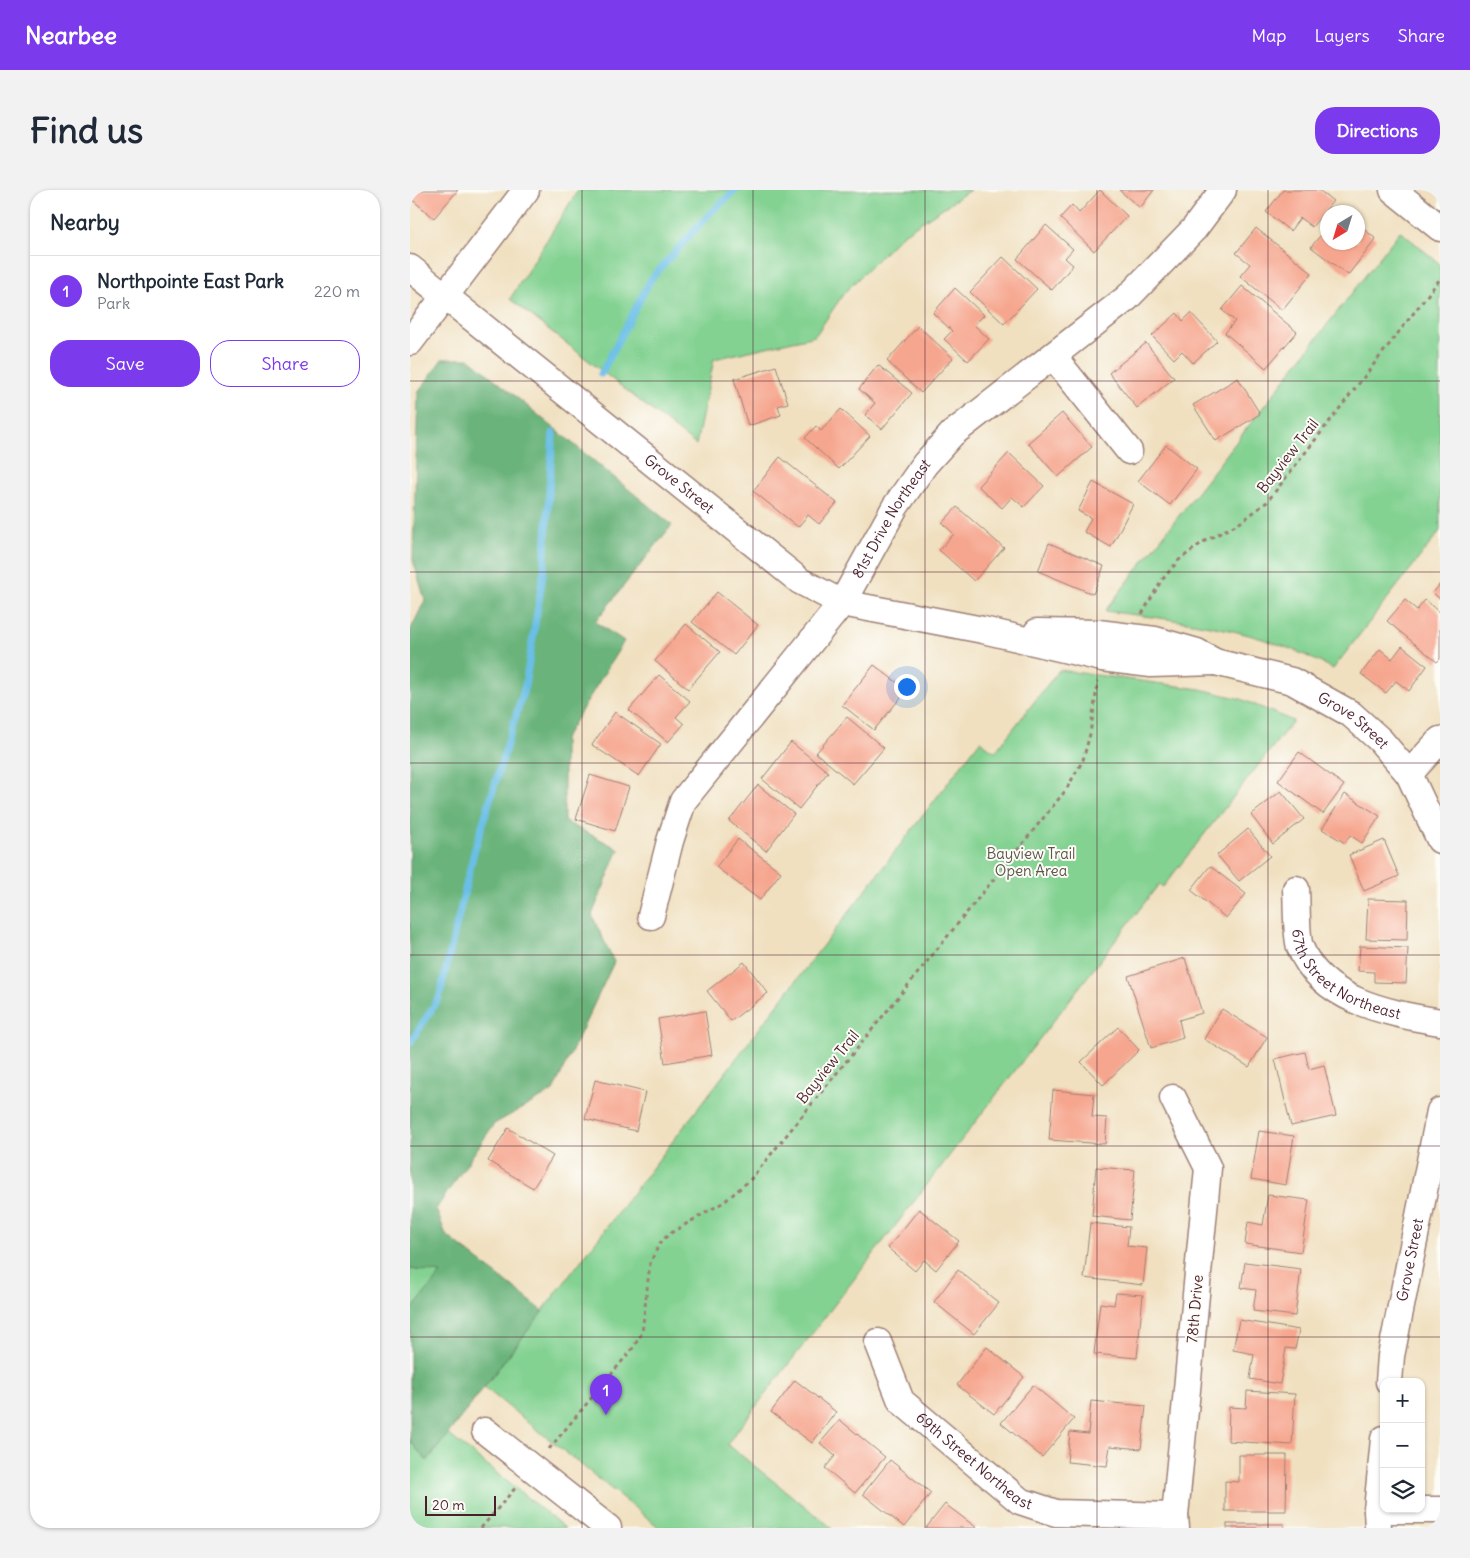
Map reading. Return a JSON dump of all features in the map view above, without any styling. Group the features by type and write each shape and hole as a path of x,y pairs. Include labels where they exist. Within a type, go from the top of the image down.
{"street":[{"path":"410,342 526,190"},
{"name":"81st Drive Northeast","path":"651,916 670,841 683,801 842,603 894,508 926,464 952,434 1127,298 1194,230 1224,190"},
{"path":"1393,190 1440,228"},
{"name":"Grove Street","path":"410,268 800,580 842,603 983,630 1110,659 1151,664 1215,662 1292,681 1351,714 1380,740 1409,774 1440,840"},
{"path":"1053,356 1129,450"},
{"path":"1409,774 1440,740"},
{"name":"67th Street Northeast","path":"1296,889 1300,946 1316,971 1350,997 1378,1010 1440,1022"},
{"name":"78th Drive","path":"1173,1098 1208,1168 1176,1522"},
{"name":"Grove Street","path":"1389,1378 1391,1356 1440,1111"},
{"name":"69th Street Northeast","path":"878,1342 900,1401 1020,1501 1056,1514 1176,1522"},
{"path":"485,1431 608,1528"},
{"path":"1382,1468 1378,1519 1440,1510"}],"path":[{"name":"Bayview Trail","path":"1141,619 1143,610 1161,581 1179,560 1203,542 1241,522 1267,502 1440,279"},
{"name":"Bayview Trail","path":"548,1450 633,1348 642,1334 650,1263 660,1243 669,1234 724,1202 751,1179 1066,790 1083,760 1090,734 1099,678"},
{"path":"481,1528 520,1483"}],"green space":[{"path":"578,190 970,190 902,235 844,293 815,336 714,359 696,445 510,299"},
{"path":"1400,231 1440,264 1440,531 1333,669 1277,644 1222,628 1105,611"},
{"path":"442,359 470,359 672,525 595,622 624,641 564,739 564,821 619,849 592,915 614,962 553,1091 494,1124 436,1209 446,1235 543,1311 427,1461 410,1441 410,1312 441,1273 410,1269 410,631 425,600 413,560 418,393"},
{"name":"Bayview Trail Open Area","path":"1059,670 1200,689 1241,699 1293,721 1163,887 1159,884 727,1444 832,1528 660,1528 484,1387 980,741 995,752"},
{"path":"410,1269 442,1273 410,1312"},
{"path":"448,1434 565,1528 410,1528 410,1441 427,1461"}],"building":[{"path":"410,190 458,190 434,218 410,198"},
{"path":"1100,190 1127,216 1094,251 1060,218 1072,205 1079,213"},
{"path":"1119,190 1154,190 1140,208"},
{"path":"1283,190 1319,190 1333,201 1330,205 1320,205 1320,217 1312,227 1300,218 1290,231 1266,212"},
{"path":"1046,225 1073,249 1065,258 1073,265 1052,290 1017,259"},
{"path":"1256,228 1312,273 1282,310 1240,276 1250,264 1236,253"},
{"path":"1365,230 1376,239 1348,275 1311,247 1320,236 1320,250 1365,250"},
{"path":"1003,257 1037,289 1004,324 970,292"},
{"path":"1242,286 1297,332 1266,368 1225,333 1235,321 1222,310"},
{"path":"955,288 984,315 974,325 989,339 968,361 944,339 952,331 933,313"},
{"path":"1177,313 1183,321 1191,313 1217,341 1193,363 1182,351 1174,359 1152,336"},
{"path":"918,326 953,358 921,393 887,361"},
{"path":"1146,343 1174,378 1137,408 1109,373"},
{"path":"878,365 912,393 882,429 865,415 875,403 859,389"},
{"path":"776,366 788,403 778,406 781,415 748,426 734,379"},
{"path":"1238,378 1260,414 1216,441 1193,405"},
{"path":"841,409 870,436 839,469 805,438 816,426 821,431"},
{"path":"1062,413 1092,447 1058,477 1028,443"},
{"path":"1166,445 1197,469 1170,505 1138,481"},
{"path":"1009,453 1044,486 1024,507 1012,497 1002,508 978,486"},
{"path":"780,457 837,503 819,524 808,515 798,527 753,491"},
{"path":"1093,482 1133,504 1111,547 1084,532 1091,518 1078,511"},
{"path":"957,507 1004,548 974,581 939,550 954,534 942,523"},
{"path":"1049,543 1104,566 1093,594 1038,571"},
{"path":"1440,584 1440,599 1433,593"},
{"path":"717,592 758,625 734,655 692,622"},
{"path":"1405,600 1417,610 1425,600 1440,613 1440,659 1437,662 1387,621"},
{"path":"686,624 720,652 688,689 655,661"},
{"path":"1402,646 1427,666 1409,691 1396,681 1386,693 1361,674 1380,649 1392,659"},
{"path":"874,665 907,690 874,730 842,705"},
{"path":"659,675 690,701 676,717 684,724 668,742 629,710"},
{"path":"615,712 661,744 639,776 592,745"},
{"path":"847,717 884,748 853,784 816,753"},
{"path":"791,742 828,772 799,809 762,779"},
{"path":"1299,752 1344,785 1323,814 1278,781"},
{"path":"590,775 629,787 615,831 576,819"},
{"path":"758,785 794,814 766,851 729,821"},
{"path":"1281,791 1304,819 1273,844 1251,815"},
{"path":"1345,794 1380,816 1362,843 1350,835 1345,843 1322,829"},
{"path":"1248,829 1270,856 1239,881 1217,855"},
{"path":"738,839 781,872 760,900 716,867"},
{"path":"1384,840 1399,876 1364,891 1349,855"},
{"path":"1210,866 1246,894 1226,918 1191,890"},
{"path":"1368,899 1408,900 1407,940 1366,939"},
{"path":"1360,946 1408,948 1406,983 1374,982 1374,972 1358,971"},
{"path":"1185,958 1202,1013 1179,1020 1183,1038 1151,1048 1128,976"},
{"path":"744,962 768,993 731,1021 707,991"},
{"path":"1222,1009 1267,1037 1249,1067 1204,1039"},
{"path":"705,1011 712,1055 665,1063 658,1019"},
{"path":"1118,1027 1139,1050 1103,1085 1081,1062"},
{"path":"1305,1052 1309,1069 1324,1065 1336,1116 1291,1126 1275,1059"},
{"path":"595,1080 645,1092 636,1131 585,1119"},
{"path":"1053,1090 1094,1094 1092,1117 1107,1118 1105,1144 1049,1140"},
{"path":"508,1128 553,1156 533,1188 488,1161"},
{"path":"1259,1131 1294,1136 1286,1185 1251,1179"},
{"path":"1096,1167 1135,1170 1130,1220 1092,1216"},
{"path":"1268,1195 1309,1200 1301,1252 1245,1244 1248,1222 1263,1225"},
{"path":"919,1209 959,1241 936,1270 924,1260 915,1271 888,1248"},
{"path":"1090,1223 1129,1227 1127,1246 1147,1248 1143,1285 1084,1278"},
{"path":"1245,1262 1301,1269 1295,1316 1253,1311 1256,1290 1241,1288"},
{"path":"958,1270 999,1303 974,1334 934,1302"},
{"path":"1116,1293 1143,1295 1137,1358 1094,1354 1100,1303 1114,1305"},
{"path":"1239,1320 1299,1330 1295,1349 1286,1348 1280,1384 1250,1379 1254,1354 1233,1350"},
{"path":"987,1347 1024,1377 994,1414 957,1385"},
{"path":"795,1380 836,1412 812,1443 771,1412"},
{"path":"1033,1385 1074,1419 1042,1457 1001,1423"},
{"path":"1247,1391 1295,1394 1292,1445 1228,1441 1229,1407 1246,1408"},
{"path":"1091,1401 1146,1406 1141,1449 1110,1446 1107,1466 1067,1462 1070,1432 1088,1434"},
{"path":"840,1420 885,1457 855,1493 825,1468 835,1456 820,1443"},
{"path":"1239,1455 1287,1455 1286,1511 1225,1511 1225,1481 1239,1482"},
{"path":"890,1460 931,1493 904,1527 863,1494"},
{"path":"945,1504 977,1528 926,1528"},
{"path":"1227,1524 1284,1524 1284,1528 1227,1528"}],"waterway":[{"path":"601,374 651,279 708,215 736,190"},
{"path":"410,1043 439,998 474,852 525,686 544,569 553,433"}],"place":[{"name":"Northpointe East Park","path":"606,1415"}]}
